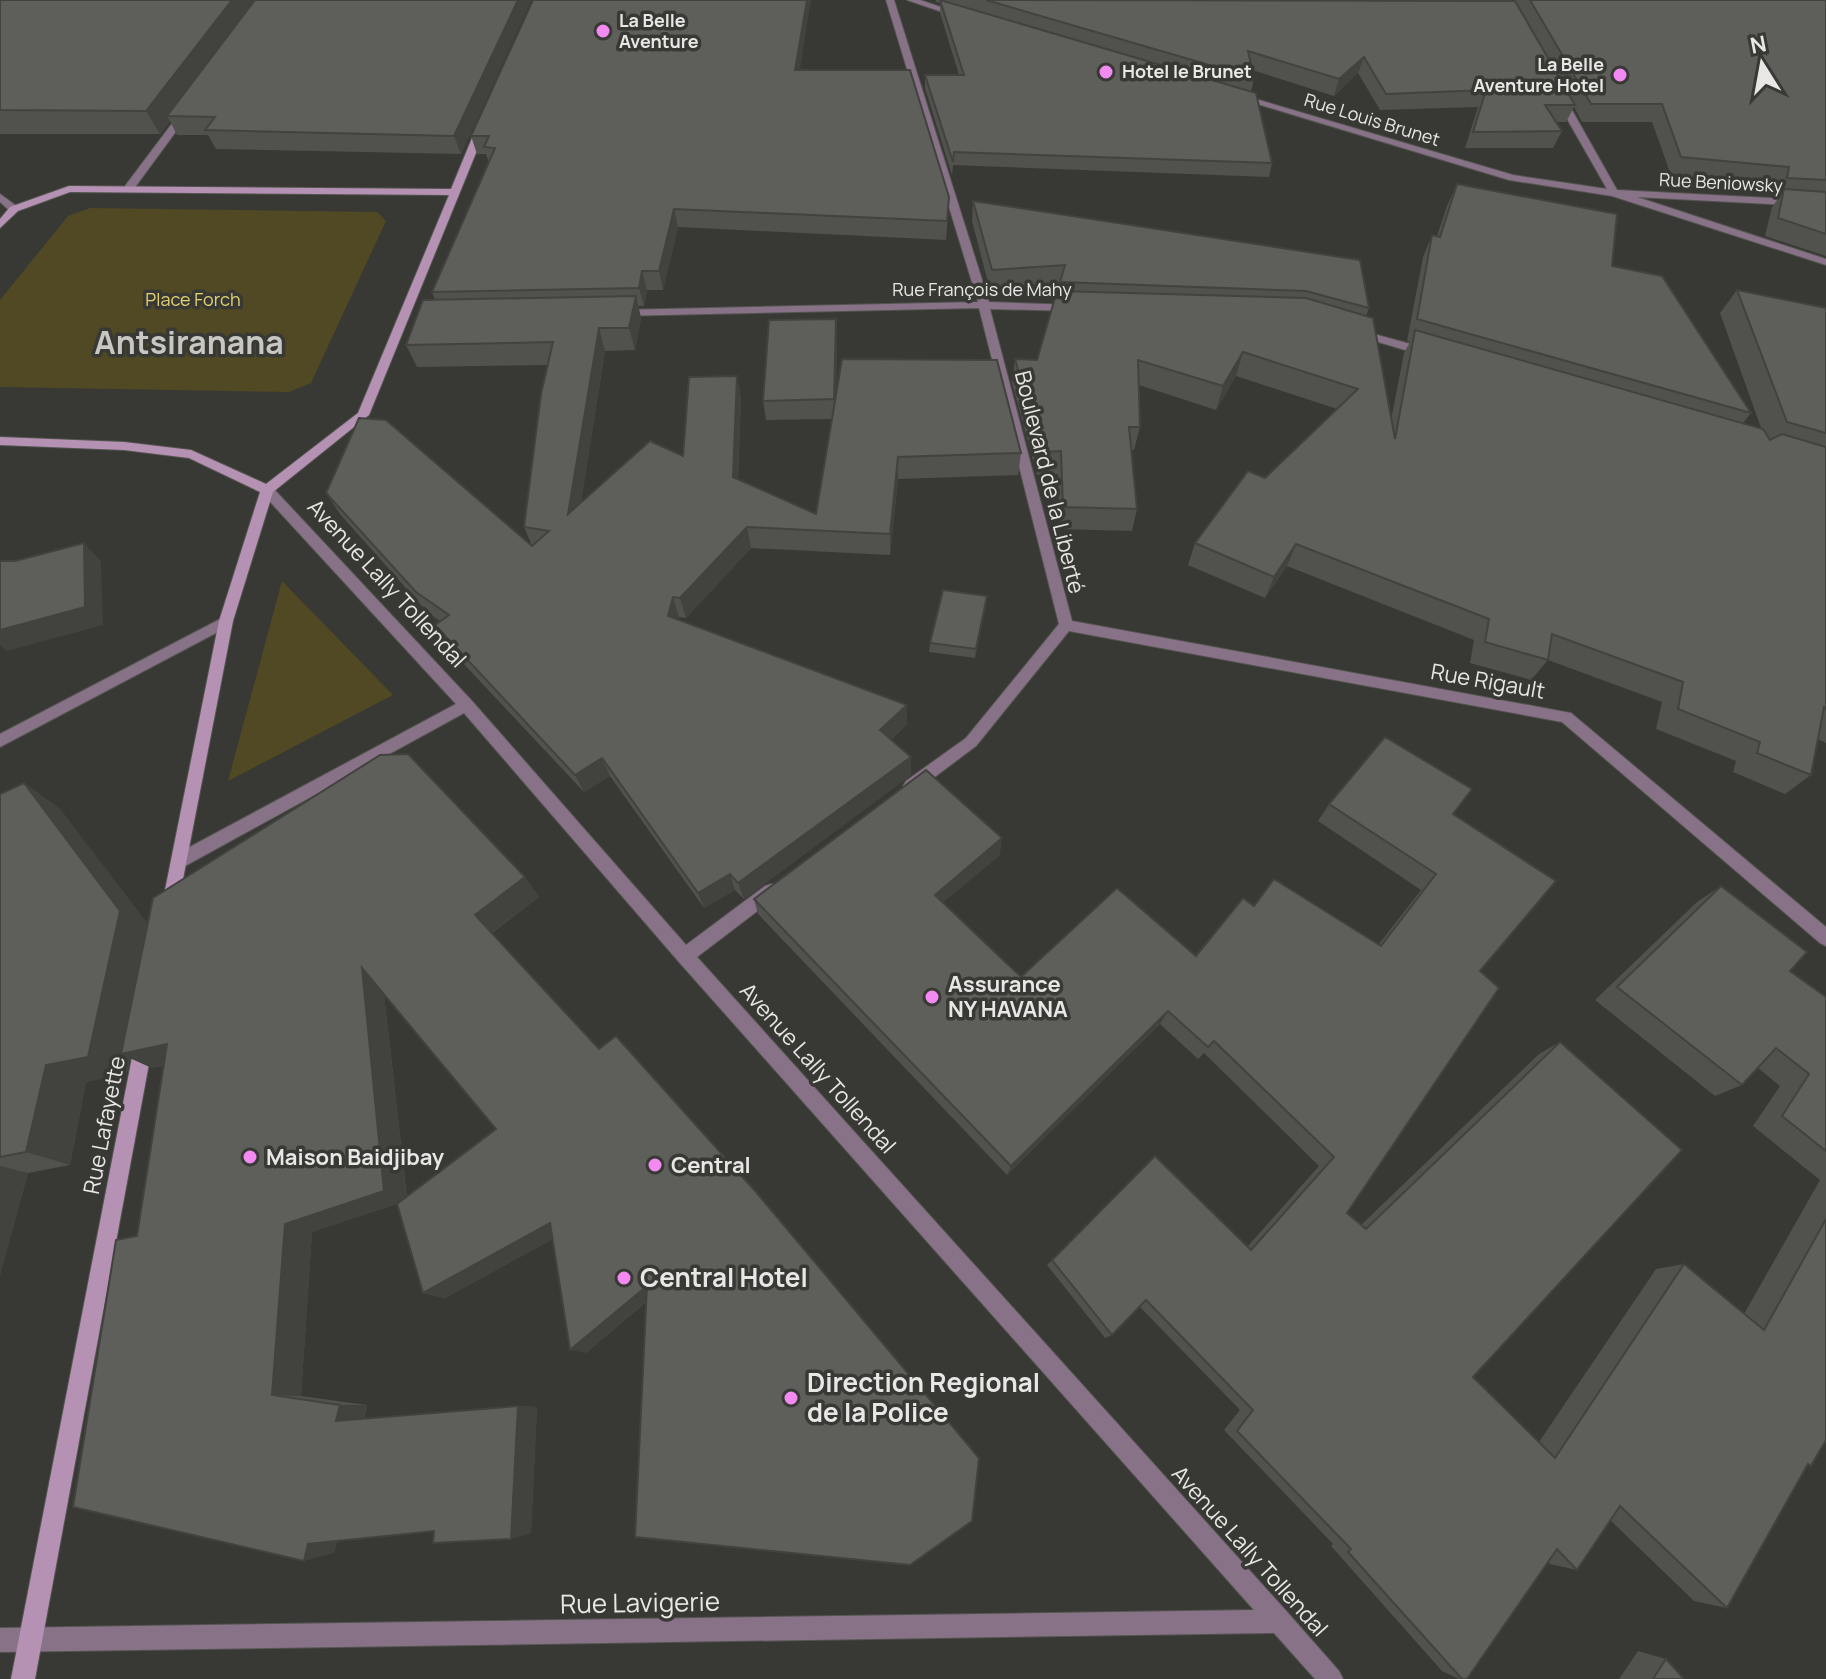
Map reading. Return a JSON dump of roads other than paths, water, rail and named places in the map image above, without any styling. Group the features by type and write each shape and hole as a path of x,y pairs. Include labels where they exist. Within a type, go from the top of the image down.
{"main road":[{"path":"167,923 226,621 267,490 363,415 405,317 452,192 489,110"},
{"path":"0,225 14,209 69,189 452,192"},
{"path":"0,441 124,446 191,454 267,490"},
{"name":"Rue Lafayette","path":"23,1679 149,1017"}],"street":[{"name":"Boulevard de la Liberté","path":"890,0 984,305 1066,625 971,742 896,798"},
{"path":"911,0 971,18"},
{"path":"1551,82 1614,193"},
{"name":"Rue Louis Brunet","path":"1227,94 1512,178 1614,193 1826,262"},
{"path":"129,188 194,100"},
{"name":"Rue Beniowsky","path":"1614,193 1826,204"},
{"path":"0,197 14,209"},
{"name":"Rue François de Mahy","path":"608,313 984,305 1094,309"},
{"path":"405,317 420,317"},
{"path":"1344,329 1434,355"},
{"name":"Avenue Lally Tollendal","path":"267,490 467,705 685,956 1331,1679"},
{"path":"0,741 226,621"},
{"name":"Rue Rigault","path":"1066,625 1566,717 1826,938"},
{"path":"179,861 467,705"},
{"path":"685,956 784,881"},
{"name":"Rue Lavigerie","path":"0,1640 1280,1621"}],"place":[{"name":"La Belle Aventure","path":"603,31"},
{"name":"Hotel le Brunet","path":"1106,72"},
{"name":"La Belle Aventure Hotel","path":"1620,75"},
{"name":"Assurance NY HAVANA","path":"932,997"},
{"name":"Maison Baidjibay","path":"250,1157"},
{"name":"Central","path":"655,1165"},
{"name":"Central Hotel","path":"624,1278"},
{"name":"Direction Regional de la Police","path":"791,1398"}],"district":[{"name":"Antsiranana","path":"189,343"}],"park label":[{"name":"Place Forch","path":"193,300"}]}
